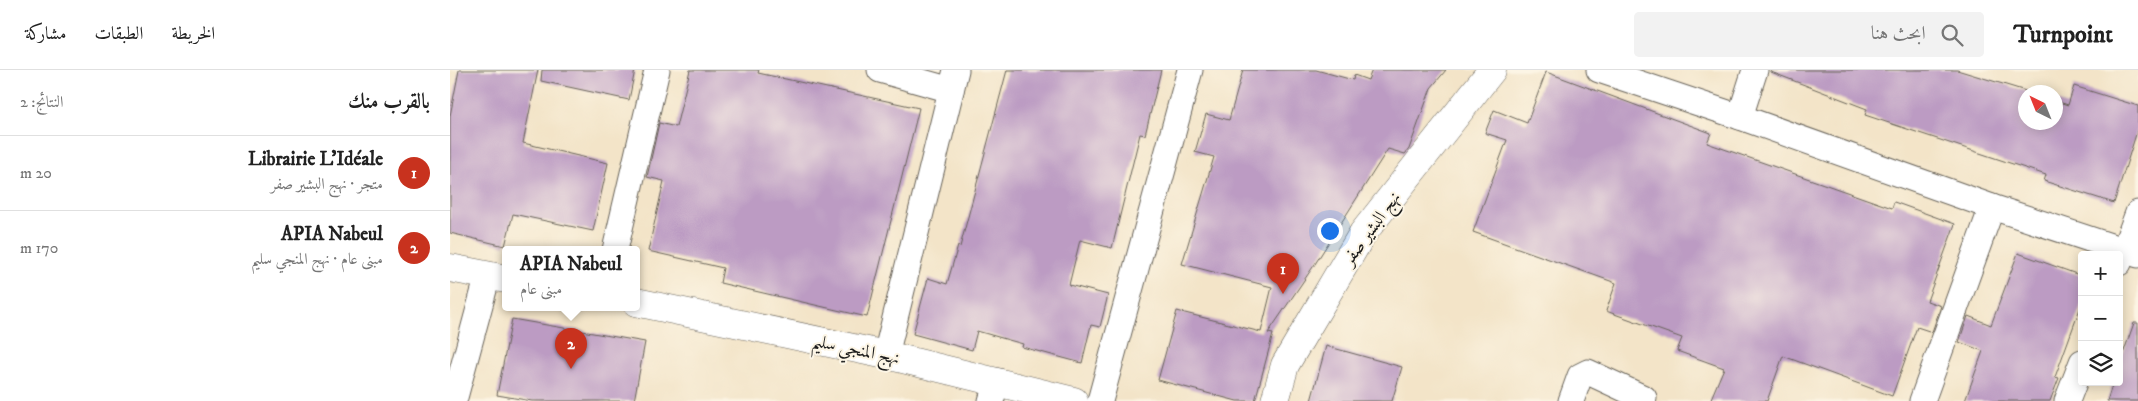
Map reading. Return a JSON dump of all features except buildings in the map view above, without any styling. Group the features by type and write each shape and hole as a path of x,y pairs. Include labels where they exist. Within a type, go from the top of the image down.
{"street":[{"path":"616,246 657,70"},
{"path":"880,70 954,80 886,355"},
{"path":"1100,401 1190,70"},
{"name":"نهج البشير صفر","path":"1275,401 1285,365 1363,233 1492,70"},
{"path":"1599,70 1740,117 2127,256 2138,213"},
{"path":"1740,117 1755,70"},
{"path":"1922,401 1992,207"},
{"path":"450,268 497,277 454,401"},
{"name":"نهج المنجي سليم","path":"640,303 886,355 994,391 1074,401"},
{"path":"1571,401 1580,376 1588,372 1644,398"},
{"path":"2067,401 2078,372"}],"place":[{"name":"Librairie L'Idéale","path":"1283,294"},
{"name":"APIA Nabeul","path":"571,369"}]}
